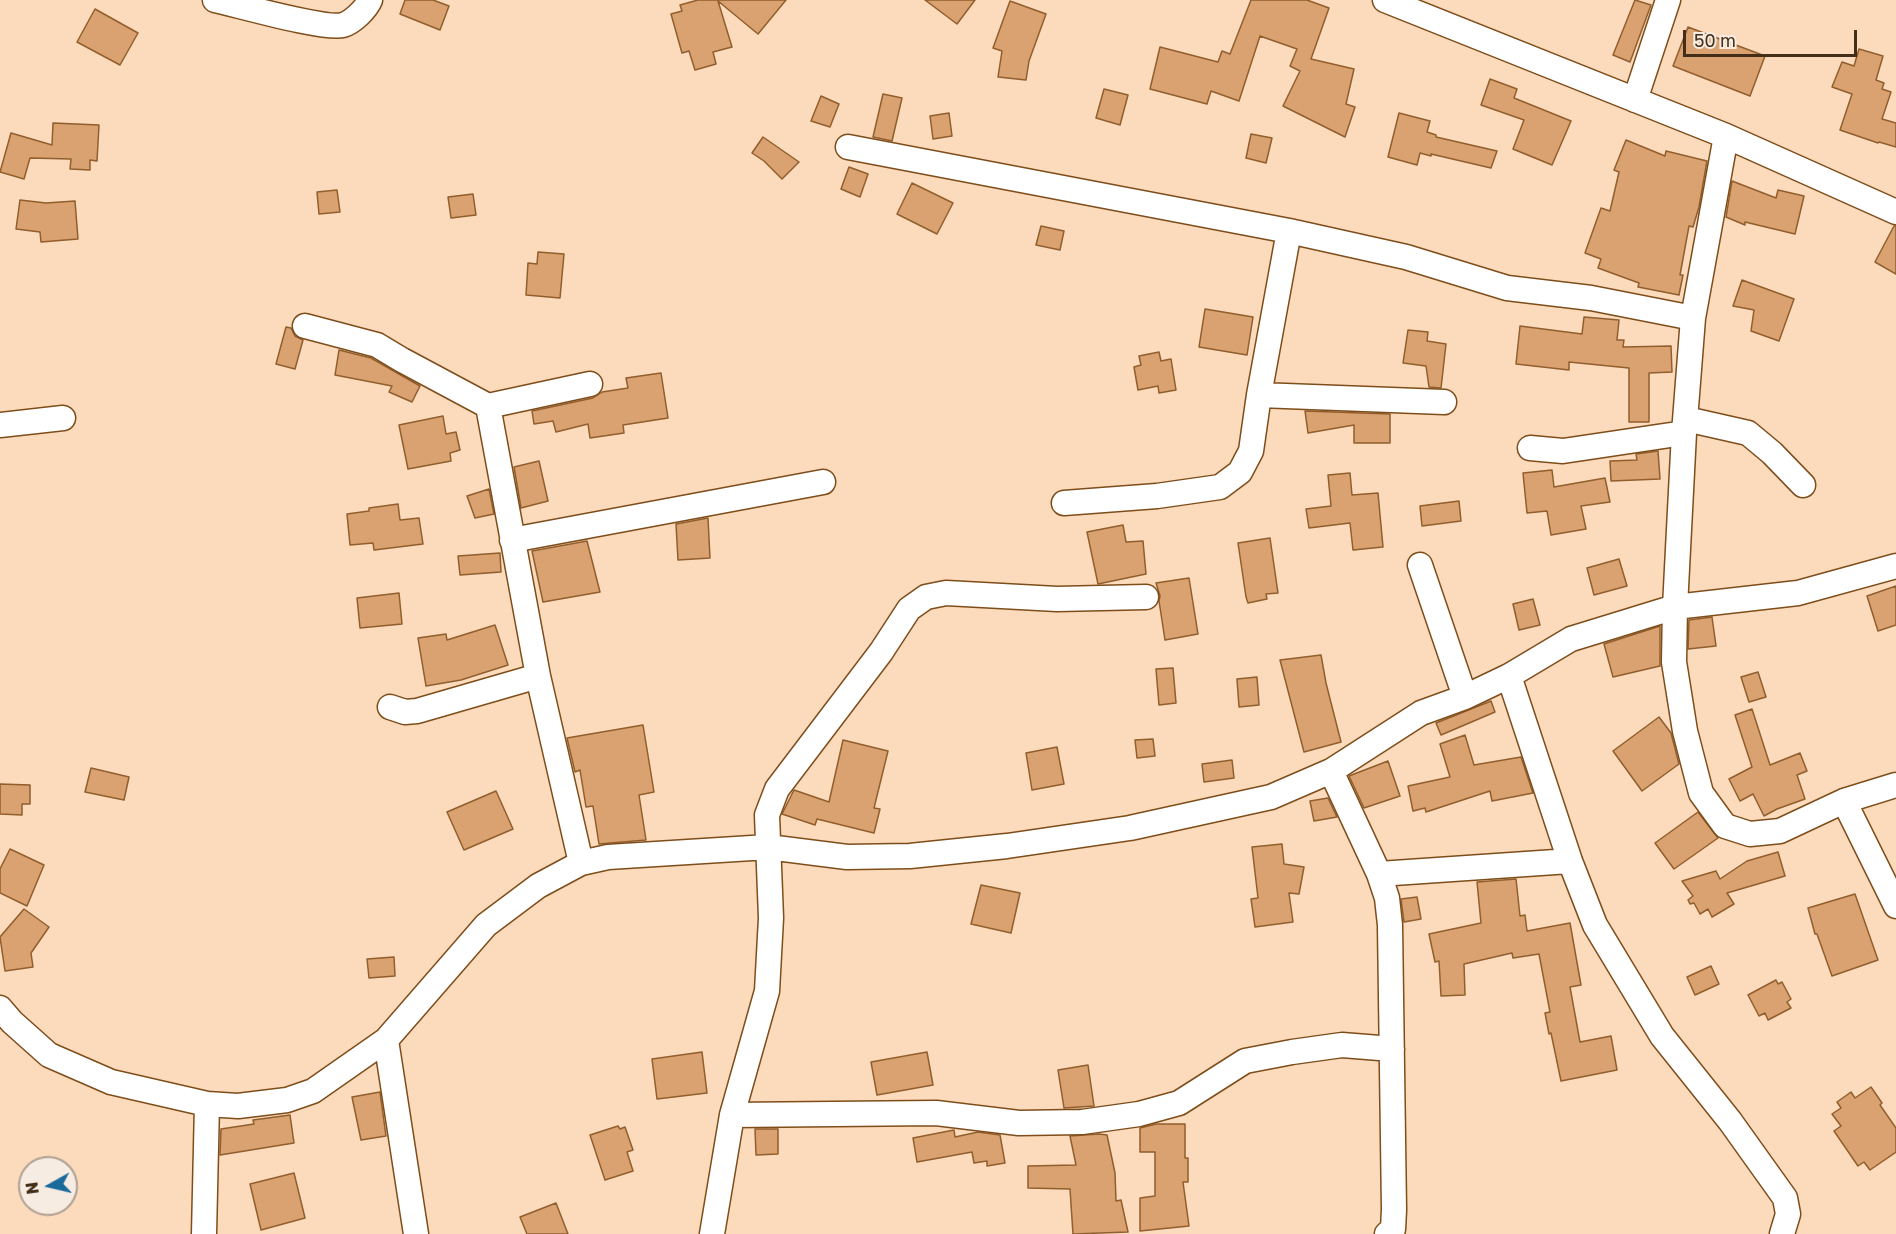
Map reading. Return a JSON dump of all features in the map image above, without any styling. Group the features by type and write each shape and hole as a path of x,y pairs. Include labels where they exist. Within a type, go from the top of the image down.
{"street":[{"path":"215,0 322,24 343,25 357,16 370,0"},
{"path":"1385,0 1726,136 1896,212"},
{"path":"1635,100 1668,0"},
{"path":"1726,136 1693,318 1675,607 1674,662 1685,731 1701,793 1725,826 1750,834 1780,831 1844,801 1896,785"},
{"path":"848,147 1289,231 1406,257 1507,288 1591,298 1693,318"},
{"path":"1064,503 1157,496 1220,487 1240,472 1251,451 1259,394 1289,231"},
{"path":"305,326 377,345 488,406 590,384"},
{"path":"1259,394 1444,402"},
{"path":"488,406 538,676 581,863"},
{"path":"0,425 63,418"},
{"path":"1530,448 1563,451 1685,426 1748,433 1772,453 1803,485"},
{"path":"512,540 823,482"},
{"path":"1420,565 1465,697"},
{"path":"0,1008 49,1055 111,1082 207,1104 238,1106 287,1100 313,1091 386,1040 486,925 538,886 581,863 608,857 768,848 847,857 910,856 1007,846 1130,828 1271,797 1331,771 1421,713 1465,697 1509,676 1571,639 1675,607 1798,593 1896,566"},
{"path":"712,1234 732,1115 767,991 771,918 767,815 777,789 881,652 909,609 926,597 946,593 1057,599 1146,597"},
{"path":"390,707 405,712 417,711 538,676"},
{"path":"1509,676 1570,861 1595,925 1662,1036 1730,1121 1785,1198 1788,1214 1782,1234"},
{"path":"1331,771 1379,874 1387,898 1390,925 1394,1210 1393,1229 1387,1234"},
{"path":"1844,801 1896,906"},
{"path":"1379,874 1570,861"},
{"path":"386,1040 416,1234"},
{"path":"732,1115 936,1113 1019,1123 1082,1122 1139,1114 1179,1103 1245,1061 1342,1045 1392,1049"},
{"path":"204,1234 207,1104"}],"building":[{"path":"405,0 433,0 449,6 440,30 400,14"},
{"path":"698,0 786,0 758,34 718,1 732,47 713,52 716,64 695,70 689,51 682,53 671,14 682,11 680,5"},
{"path":"925,0 975,0 957,24"},
{"path":"1251,0 1307,0 1329,8 1311,59 1354,69 1346,104 1355,107 1345,137 1283,106 1300,71 1290,66 1297,49 1260,36 1239,101 1211,91 1207,104 1150,89 1160,47 1218,62 1222,51 1230,54"},
{"path":"1635,0 1651,5 1630,62 1613,55"},
{"path":"1010,1 1046,14 1029,61 1026,80 998,77 1002,51 993,48"},
{"path":"95,9 138,33 120,65 77,42"},
{"path":"1688,27 1765,56 1750,96 1673,66"},
{"path":"1859,49 1883,56 1876,80 1884,83 1882,89 1891,92 1882,119 1896,123 1896,147 1840,130 1852,94 1832,87 1842,62 1854,66"},
{"path":"1490,79 1517,89 1514,98 1571,121 1552,165 1513,149 1524,120 1481,105"},
{"path":"1104,89 1128,95 1120,125 1096,118"},
{"path":"883,94 902,98 892,141 873,137"},
{"path":"821,96 839,104 830,127 811,121"},
{"path":"949,113 952,136 933,139 930,116"},
{"path":"1399,113 1430,121 1427,132 1436,137 1497,151 1491,168 1431,154 1431,156 1420,153 1417,165 1388,157"},
{"path":"53,123 99,125 97,161 90,160 90,170 70,169 71,159 30,158 24,179 0,172 11,133 52,145"},
{"path":"1251,134 1272,138 1266,163 1246,158"},
{"path":"763,137 799,162 782,179 764,161 752,153"},
{"path":"1626,140 1665,156 1666,151 1707,161 1699,207 1693,227 1689,226 1680,275 1683,275 1679,295 1638,287 1639,283 1598,268 1601,259 1585,253 1601,208 1610,211 1619,172 1614,170"},
{"path":"849,167 868,174 860,197 841,189"},
{"path":"1732,181 1776,198 1778,190 1804,196 1795,234 1745,222 1745,225 1726,217"},
{"path":"912,183 953,203 937,234 897,214"},
{"path":"337,190 340,212 319,214 317,192"},
{"path":"473,194 476,215 451,218 448,197"},
{"path":"20,200 46,203 75,201 78,239 41,242 40,232 16,229"},
{"path":"1041,226 1064,231 1060,250 1036,245"},
{"path":"1896,226 1896,274 1875,262"},
{"path":"538,252 564,254 560,298 526,295 528,263 537,264"},
{"path":"1742,280 1794,299 1779,341 1751,331 1754,310 1733,306"},
{"path":"1205,309 1253,317 1247,355 1199,347"},
{"path":"1584,317 1619,320 1617,340 1624,340 1623,347 1671,346 1672,372 1649,373 1649,422 1629,422 1629,368 1569,362 1569,370 1516,364 1520,326 1582,334"},
{"path":"286,327 291,328 295,336 303,340 295,369 276,364"},
{"path":"1408,330 1428,332 1427,341 1446,344 1441,388 1429,387 1426,366 1403,363"},
{"path":"339,350 371,358 420,386 412,402 389,392 392,386 335,375"},
{"path":"1159,352 1161,361 1171,359 1176,390 1159,393 1158,386 1138,390 1134,367 1141,365 1139,356"},
{"path":"661,373 668,418 623,425 624,433 590,438 588,424 556,432 553,421 534,424 532,411 593,398 602,392 628,388 626,378"},
{"path":"1305,411 1390,414 1390,443 1354,443 1354,425 1308,433"},
{"path":"443,416 446,434 456,432 460,450 450,453 451,461 408,469 399,425"},
{"path":"1658,451 1660,479 1611,481 1610,461 1637,460 1636,454"},
{"path":"539,461 548,501 521,508 514,467"},
{"path":"1552,470 1554,487 1605,478 1610,502 1581,506 1586,529 1551,535 1547,511 1527,513 1523,473"},
{"path":"1350,473 1352,495 1378,493 1383,547 1353,550 1350,523 1309,528 1306,509 1331,506 1328,475"},
{"path":"489,489 494,514 475,518 467,496"},
{"path":"1459,501 1461,521 1422,526 1420,506"},
{"path":"398,504 400,520 419,518 423,544 374,550 373,543 350,545 347,514"},
{"path":"708,518 710,558 678,560 676,524"},
{"path":"1123,525 1126,542 1143,541 1146,574 1098,584 1087,532"},
{"path":"1270,538 1278,593 1266,594 1267,599 1248,603 1238,543"},
{"path":"587,541 600,592 543,602 532,551"},
{"path":"500,553 501,572 460,575 458,556"},
{"path":"1619,559 1627,586 1594,595 1587,568"},
{"path":"1189,578 1198,634 1165,640 1160,596 1156,583"},
{"path":"1896,586 1896,625 1878,631 1867,596"},
{"path":"399,593 402,624 360,628 357,598"},
{"path":"1533,599 1540,625 1519,630 1513,604"},
{"path":"1712,617 1716,646 1688,649 1689,620"},
{"path":"495,625 508,665 461,680 426,686 418,638 446,634 447,640"},
{"path":"1660,626 1660,666 1613,677 1604,644"},
{"path":"1321,655 1341,742 1304,752 1280,660"},
{"path":"1173,668 1176,703 1159,705 1156,669"},
{"path":"1758,672 1766,697 1749,702 1741,677"},
{"path":"1257,677 1259,705 1239,707 1237,679"},
{"path":"1491,701 1495,712 1441,735 1436,723"},
{"path":"1752,709 1770,765 1800,753 1807,771 1797,775 1805,799 1764,816 1753,794 1740,801 1729,779 1752,767 1735,715"},
{"path":"1659,717 1671,733 1679,764 1642,791 1613,751"},
{"path":"643,725 654,792 639,795 646,840 599,844 593,806 586,807 580,770 575,772 567,738"},
{"path":"1465,735 1474,765 1521,757 1533,793 1492,801 1490,791 1426,812 1425,808 1413,811 1408,786 1450,777 1440,744"},
{"path":"1153,739 1155,756 1137,758 1135,740"},
{"path":"843,740 888,751 874,808 880,809 874,833 817,819 815,825 782,814 794,790 829,802"},
{"path":"1057,747 1064,784 1032,790 1026,753"},
{"path":"1232,760 1234,778 1204,782 1202,764"},
{"path":"1388,761 1400,796 1364,808 1349,776"},
{"path":"91,768 129,777 124,800 85,792"},
{"path":"0,784 30,785 30,804 22,804 22,815 0,814"},
{"path":"496,791 513,829 464,850 447,812"},
{"path":"1328,798 1337,817 1314,821 1310,801"},
{"path":"1698,812 1718,838 1674,869 1655,843"},
{"path":"1282,844 1284,864 1304,867 1299,894 1289,893 1293,922 1255,927 1251,899 1258,898 1252,847"},
{"path":"10,849 44,865 27,906 0,893 0,869"},
{"path":"1778,852 1785,876 1727,893 1734,904 1712,917 1708,909 1700,914 1694,903 1690,904 1688,900 1693,896 1682,881 1716,871 1720,879 1747,861"},
{"path":"1516,879 1520,916 1525,915 1527,931 1570,923 1581,985 1570,987 1580,1042 1611,1036 1617,1070 1561,1081 1545,1013 1550,1012 1539,954 1513,958 1512,953 1464,964 1465,995 1441,996 1439,961 1435,962 1429,934 1481,923 1477,882"},
{"path":"981,885 1020,893 1011,933 971,924"},
{"path":"1855,894 1878,960 1832,976 1817,934 1815,934 1808,908"},
{"path":"1417,897 1421,919 1404,922 1401,899"},
{"path":"24,909 49,927 31,953 33,967 5,971 0,937"},
{"path":"394,957 395,976 369,978 367,959"},
{"path":"1711,966 1719,984 1695,995 1687,977"},
{"path":"1776,980 1778,984 1782,982 1791,999 1787,1002 1791,1008 1768,1020 1765,1013 1759,1016 1748,995"},
{"path":"702,1052 707,1093 657,1099 652,1059"},
{"path":"927,1052 933,1085 877,1095 871,1062"},
{"path":"1088,1065 1094,1106 1064,1108 1058,1070"},
{"path":"1871,1087 1896,1128 1896,1152 1870,1170 1864,1162 1858,1166 1834,1131 1841,1126 1832,1114 1841,1108 1837,1102 1851,1092 1855,1098"},
{"path":"380,1092 386,1136 361,1140 352,1097"},
{"path":"290,1115 294,1143 220,1155 221,1129 254,1124 253,1120"},
{"path":"1156,1124 1185,1124 1188,1182 1183,1182 1189,1226 1140,1231 1140,1198 1155,1196 1155,1152 1140,1152 1140,1128"},
{"path":"618,1126 620,1129 625,1127 633,1150 627,1152 633,1171 605,1180 590,1135"},
{"path":"755,1129 778,1129 778,1154 756,1155"},
{"path":"954,1130 955,1137 978,1132 1000,1135 1005,1163 987,1166 987,1161 974,1163 972,1152 917,1162 913,1138"},
{"path":"1107,1135 1115,1173 1116,1201 1121,1200 1128,1232 1073,1234 1070,1189 1028,1188 1028,1166 1076,1165 1070,1136"},
{"path":"294,1173 305,1218 261,1230 250,1184"},
{"path":"556,1203 568,1234 527,1234 520,1217"}]}
